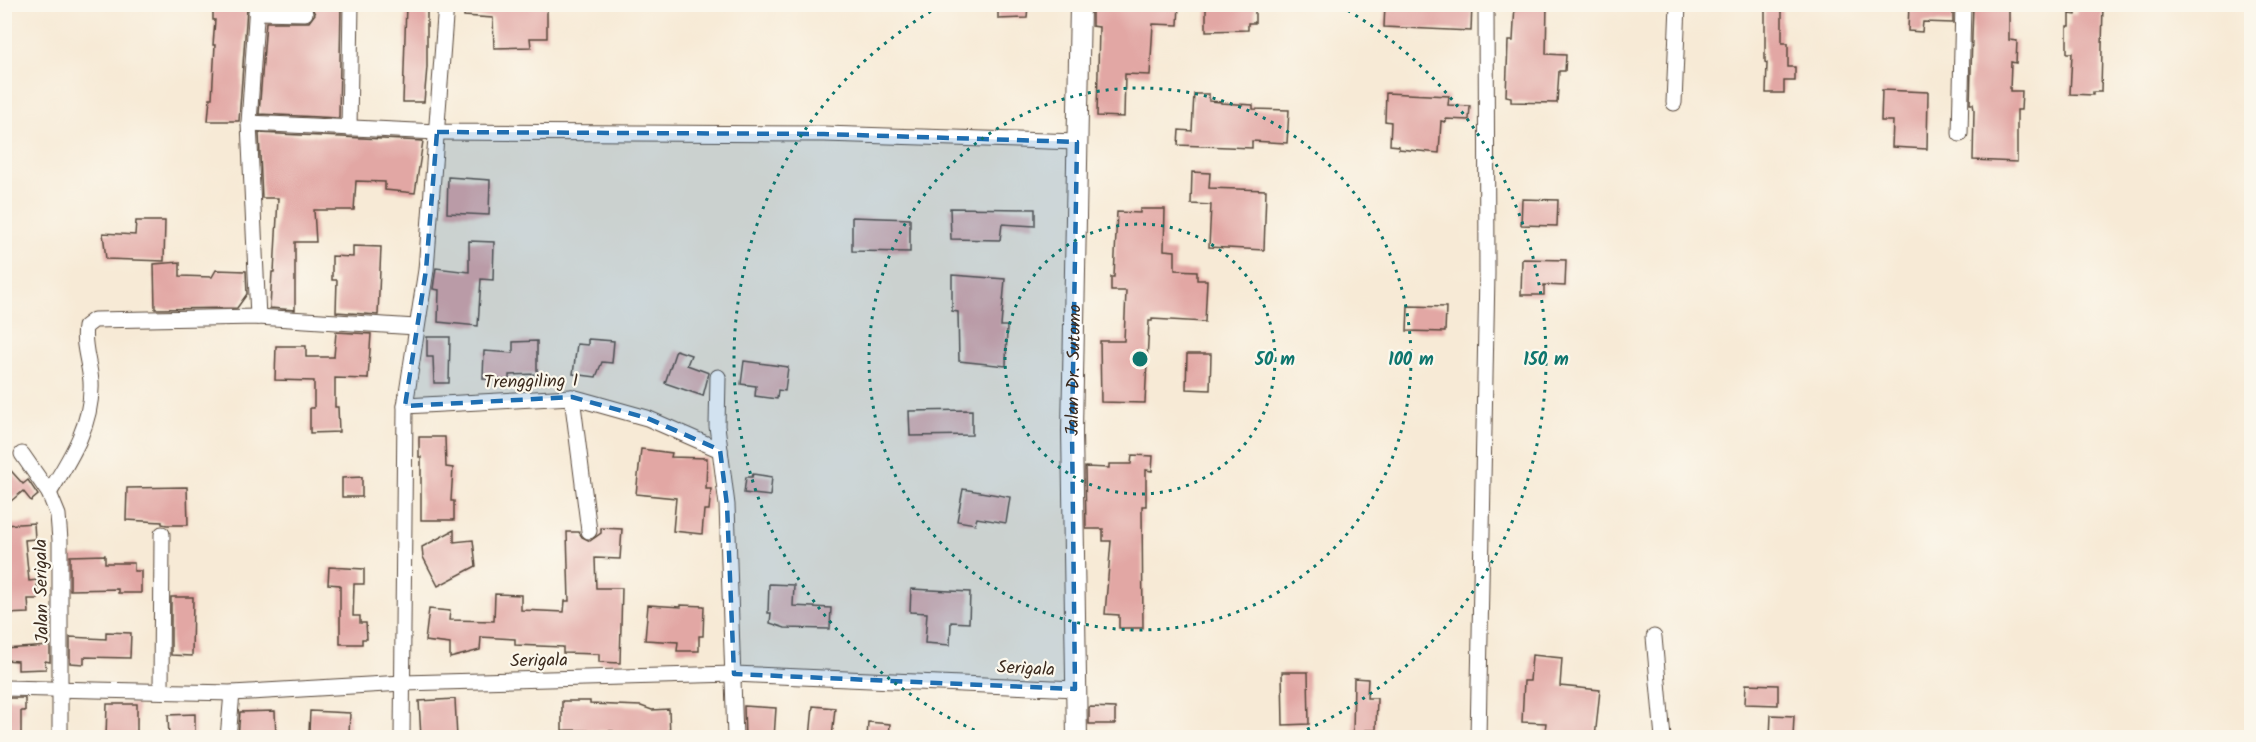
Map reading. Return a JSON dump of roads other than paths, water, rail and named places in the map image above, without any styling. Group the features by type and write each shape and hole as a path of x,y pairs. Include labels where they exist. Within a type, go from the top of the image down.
{"street":[{"path":"350,128 351,4"},
{"path":"402,738 402,533 405,406 426,270 447,4"},
{"name":"Jalan Dr. Sutomo","path":"1077,738 1072,431 1080,4"},
{"path":"1478,738 1487,273 1486,4"},
{"path":"1674,103 1678,4"},
{"path":"1960,134 1963,4"},
{"path":"258,317 249,123 256,8 305,13"},
{"path":"249,123 436,132 824,134 1077,142"},
{"path":"49,493 82,435 90,408 91,383 83,338 86,327 94,321 258,317 416,327"},
{"path":"718,377 717,426 728,504 735,738"},
{"path":"572,397 589,531"},
{"name":"Trenggiling I","path":"405,406 572,397 648,418 720,450"},
{"name":"Jalan Serigala","path":"22,454 49,493 58,515 60,738"},
{"path":"160,691 162,534"},
{"path":"1654,637 1663,738"},
{"name":"Serigala","path":"4,688 232,693 403,683 734,674 1075,689"},
{"path":"228,738 232,693"}]}
